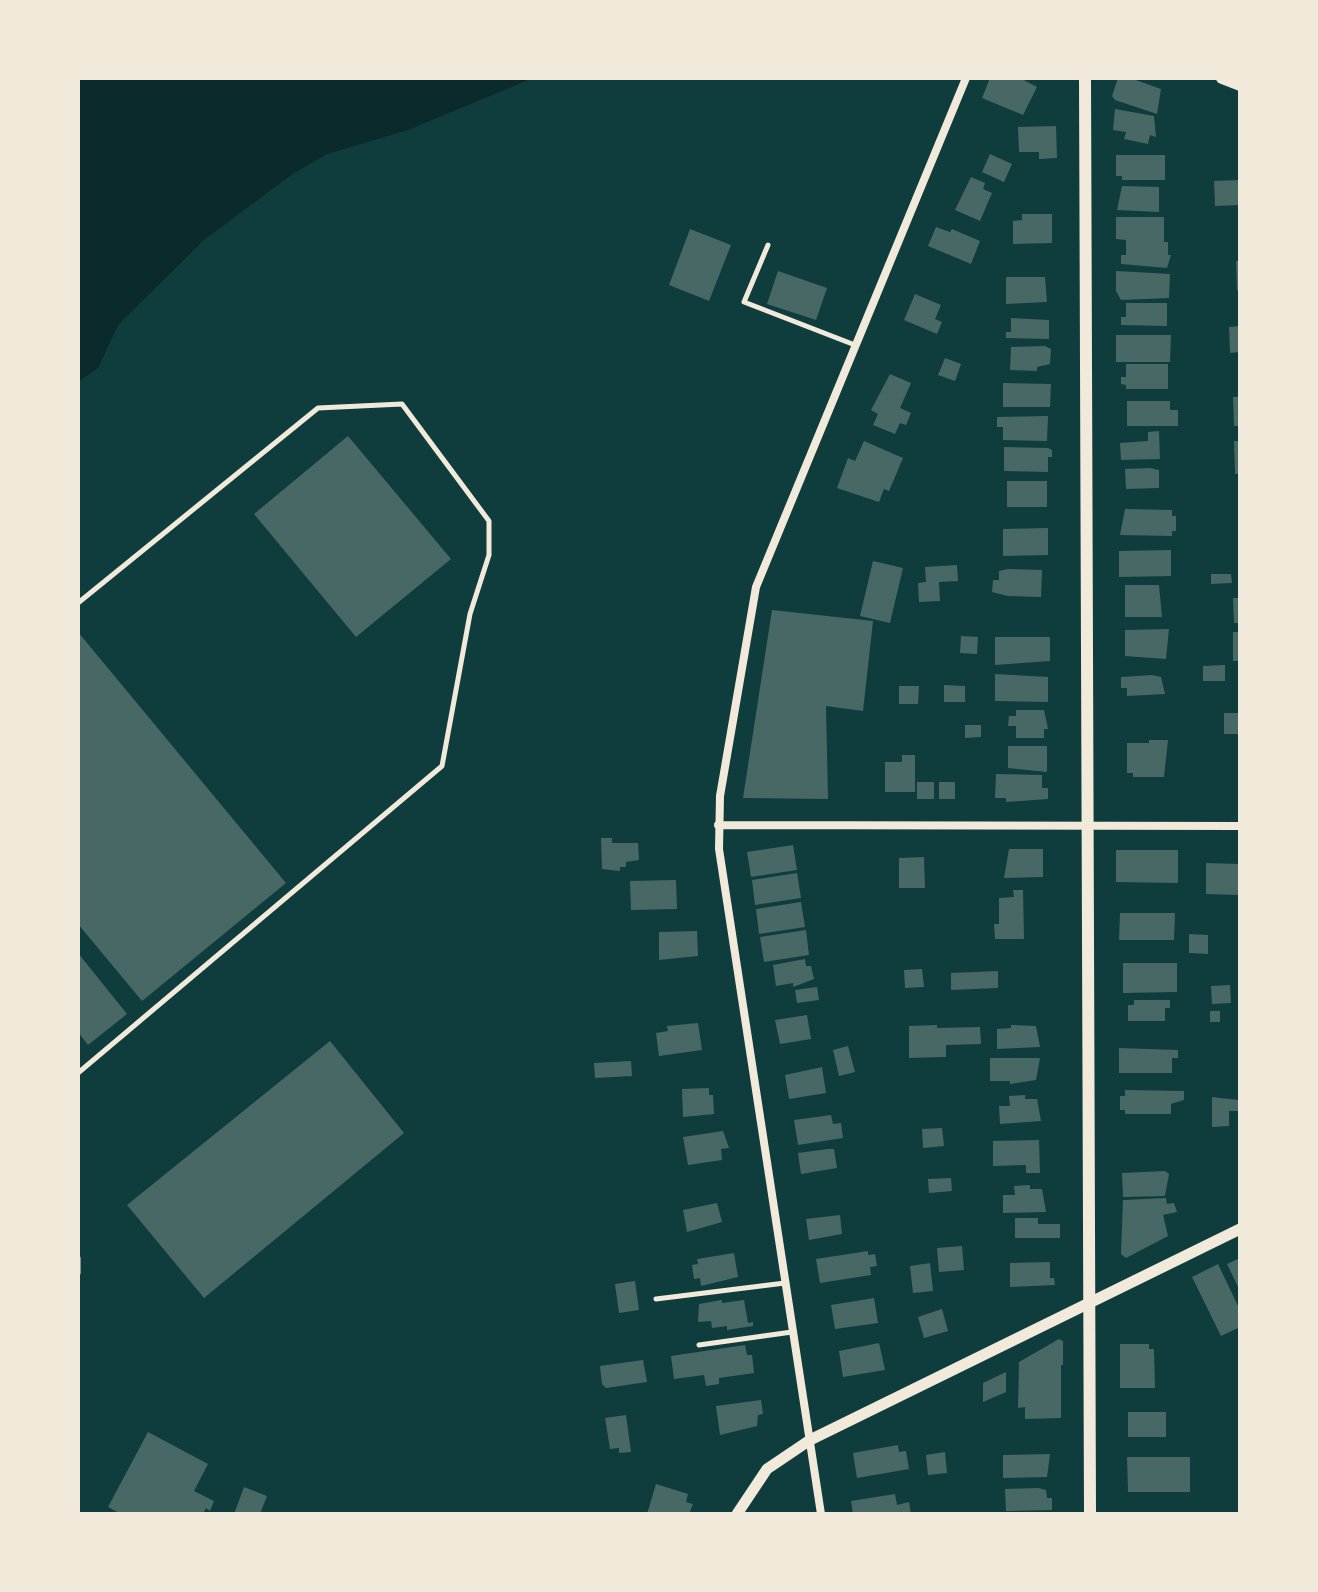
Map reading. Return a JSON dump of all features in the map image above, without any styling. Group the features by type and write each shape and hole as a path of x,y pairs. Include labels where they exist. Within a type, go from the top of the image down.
{"main road":[{"path":"1085,78 1090,1514"},
{"path":"1222,78 1240,85"}],"street":[{"path":"821,1514 718,825 756,587 966,78"},
{"path":"718,825 1240,826"},
{"path":"737,1514 767,1469 810,1440 1240,1229"}],"lane":[{"path":"768,245 744,302 855,345"},
{"path":"78,603 318,408 402,404 489,521 489,555 470,614 442,766 78,1073"},
{"path":"78,1258 78,1271"},
{"path":"656,1299 786,1283"},
{"path":"699,1345 793,1332"}],"water":[{"path":"78,78 533,78 408,130 327,154 291,175 204,240 118,325 98,368 78,382"}],"building":[{"path":"990,78 1020,78 1037,87 1023,115 982,98"},
{"path":"1118,78 1130,78 1161,89 1157,114 1115,100 1112,96"},
{"path":"1115,109 1154,116 1156,137 1150,135 1148,144 1124,139 1126,132 1113,130"},
{"path":"1056,126 1057,158 1039,159 1039,152 1019,152 1018,127"},
{"path":"990,154 1012,164 1004,182 982,172"},
{"path":"1116,155 1165,155 1165,180 1122,180 1122,176 1116,176"},
{"path":"971,177 985,183 983,189 992,193 980,221 955,210"},
{"path":"1240,180 1240,205 1215,206 1214,181"},
{"path":"1122,186 1159,187 1159,212 1117,210"},
{"path":"1022,214 1052,214 1052,243 1013,244 1013,221 1022,220"},
{"path":"1116,217 1164,217 1164,242 1168,242 1168,255 1171,255 1167,268 1121,264 1121,255 1126,255 1126,240 1116,239"},
{"path":"936,227 950,232 952,229 980,241 971,264 928,246"},
{"path":"690,229 731,245 709,301 669,285"},
{"path":"1236,261 1240,261 1240,290 1237,290"},
{"path":"778,271 827,288 816,320 767,304"},
{"path":"1116,271 1170,274 1169,298 1121,300 1116,291"},
{"path":"1006,277 1045,277 1047,302 1006,304"},
{"path":"915,294 941,305 935,319 942,322 937,334 904,320"},
{"path":"1126,303 1167,303 1167,326 1121,325 1121,317 1126,317"},
{"path":"1011,318 1049,320 1049,339 1006,338 1006,332 1011,332"},
{"path":"1240,326 1240,352 1230,353 1229,327"},
{"path":"1116,335 1171,335 1170,362 1116,362"},
{"path":"1045,346 1051,349 1050,364 1037,367 1037,371 1010,370 1011,347"},
{"path":"945,358 961,364 955,381 938,375"},
{"path":"1126,364 1168,364 1168,389 1126,389 1126,385 1121,384 1121,377 1126,377"},
{"path":"890,374 911,383 900,408 911,413 906,425 900,423 895,434 873,425 878,414 871,410"},
{"path":"1003,383 1051,384 1050,407 1003,407"},
{"path":"1233,397 1240,397 1240,426 1234,426"},
{"path":"1127,401 1170,401 1170,410 1178,410 1178,426 1127,426"},
{"path":"1048,416 1047,441 1003,440 1003,427 997,427 997,417"},
{"path":"1159,431 1160,459 1121,460 1120,443 1148,441 1148,432"},
{"path":"348,436 451,559 356,637 254,514"},
{"path":"864,441 903,458 889,491 884,489 879,502 837,488 848,458 855,461"},
{"path":"1234,441 1240,441 1240,474 1235,474"},
{"path":"1004,447 1052,450 1052,457 1048,457 1048,472 1004,471"},
{"path":"1125,469 1159,470 1159,488 1126,489"},
{"path":"1007,481 1047,481 1047,507 1007,507"},
{"path":"1125,509 1172,510 1172,516 1176,516 1176,531 1172,531 1172,536 1120,535"},
{"path":"1048,528 1048,555 1003,556 1003,529"},
{"path":"1171,550 1171,576 1119,577 1119,551"},
{"path":"873,561 903,568 890,623 860,616"},
{"path":"957,565 958,581 939,582 940,601 919,602 918,583 926,582 925,567"},
{"path":"1042,570 1041,597 992,592 993,580 999,580 999,571"},
{"path":"1211,574 1231,574 1232,583 1211,584"},
{"path":"1125,585 1159,585 1162,617 1125,617"},
{"path":"1233,598 1240,598 1240,623 1234,623"},
{"path":"772,610 873,621 863,711 826,706 828,799 743,798"},
{"path":"1169,629 1166,659 1125,656 1125,630"},
{"path":"78,632 286,883 142,1001 78,924"},
{"path":"1233,632 1240,632 1240,661 1233,661"},
{"path":"961,636 978,637 977,654 960,653"},
{"path":"995,637 1050,637 1050,661 995,665"},
{"path":"1225,665 1225,681 1203,681 1203,666"},
{"path":"995,674 1048,677 1048,702 995,701"},
{"path":"1121,677 1161,677 1165,694 1127,696 1127,688 1121,688"},
{"path":"944,685 965,686 965,702 944,702"},
{"path":"899,686 919,686 918,704 899,704"},
{"path":"1016,710 1044,710 1048,729 1044,729 1044,738 1016,738 1016,726 1008,726 1009,716 1016,716"},
{"path":"1224,713 1240,713 1240,734 1224,734"},
{"path":"965,725 981,725 981,737 965,738"},
{"path":"1149,740 1168,740 1164,777 1133,777 1133,773 1127,773 1127,743 1149,743"},
{"path":"1008,746 1047,746 1047,772 1008,768"},
{"path":"902,755 915,755 915,792 885,792 885,762 902,762"},
{"path":"996,774 1042,775 1042,788 1048,788 1048,799 1006,802 1006,798 995,798"},
{"path":"917,782 934,782 934,799 917,799"},
{"path":"939,782 955,782 955,799 939,799"},
{"path":"601,838 612,838 612,843 638,843 639,860 626,862 626,867 620,867 620,871 602,869"},
{"path":"793,845 797,870 751,877 747,852"},
{"path":"1009,849 1043,849 1043,877 1004,878"},
{"path":"1116,850 1178,850 1178,883 1116,882"},
{"path":"924,857 925,888 899,888 899,858"},
{"path":"1206,863 1240,864 1240,895 1206,894"},
{"path":"797,873 801,898 755,905 752,880"},
{"path":"676,880 677,909 631,910 630,881"},
{"path":"1013,890 1023,890 1024,939 995,939 994,924 999,924 999,898 1014,897"},
{"path":"801,902 805,927 759,934 756,909"},
{"path":"1120,913 1175,913 1174,940 1119,940"},
{"path":"806,930 809,955 764,962 760,937"},
{"path":"697,931 698,956 659,960 659,932"},
{"path":"1189,934 1208,935 1208,954 1189,953"},
{"path":"78,953 127,1014 88,1045 78,1032"},
{"path":"805,959 806,966 811,966 814,979 793,987 793,983 776,986 773,965"},
{"path":"1123,963 1177,963 1177,992 1123,993"},
{"path":"922,969 924,987 905,988 904,970"},
{"path":"998,971 998,988 951,990 951,973"},
{"path":"1230,985 1231,1003 1212,1004 1211,986"},
{"path":"817,987 819,1000 797,1003 795,990"},
{"path":"1134,1000 1170,1000 1170,1008 1165,1008 1165,1021 1128,1021 1128,1005 1134,1005"},
{"path":"1210,1011 1220,1011 1220,1022 1210,1022"},
{"path":"807,1015 811,1039 780,1044 775,1020"},
{"path":"698,1023 702,1050 659,1056 656,1033 668,1031 667,1026"},
{"path":"937,1025 937,1028 980,1027 981,1044 946,1045 946,1057 909,1058 909,1026"},
{"path":"1011,1025 1036,1026 1040,1047 997,1049 997,1029 1011,1028"},
{"path":"330,1041 404,1133 204,1298 127,1205"},
{"path":"848,1046 855,1072 839,1076 833,1050"},
{"path":"1119,1048 1178,1050 1178,1058 1172,1058 1172,1073 1119,1073"},
{"path":"990,1058 1040,1058 1036,1080 1010,1084 1010,1081 990,1081"},
{"path":"631,1061 632,1076 595,1078 594,1063"},
{"path":"822,1067 826,1093 789,1099 785,1075"},
{"path":"709,1088 709,1095 713,1095 714,1114 683,1117 682,1089"},
{"path":"1125,1090 1184,1091 1184,1100 1171,1104 1171,1114 1125,1114 1125,1110 1120,1110 1120,1096 1125,1096"},
{"path":"1025,1095 1025,1099 1037,1099 1041,1121 1000,1124 999,1106 1010,1106 1009,1096"},
{"path":"1212,1097 1238,1100 1238,1111 1229,1111 1229,1126 1212,1127"},
{"path":"831,1115 833,1124 841,1123 843,1138 798,1145 794,1120"},
{"path":"942,1128 944,1146 923,1148 922,1129"},
{"path":"723,1131 729,1148 721,1149 722,1160 688,1165 683,1137"},
{"path":"1039,1140 1040,1173 1026,1173 1026,1165 993,1166 993,1141"},
{"path":"834,1149 837,1168 801,1174 798,1153"},
{"path":"1165,1171 1169,1174 1165,1196 1123,1197 1122,1173"},
{"path":"951,1178 952,1191 929,1193 928,1179"},
{"path":"1030,1185 1030,1189 1042,1189 1046,1212 1003,1213 1003,1195 1015,1195 1014,1186"},
{"path":"1166,1198 1167,1204 1174,1203 1177,1212 1163,1215 1168,1236 1126,1258 1121,1254 1123,1200"},
{"path":"717,1203 722,1222 687,1232 683,1210"},
{"path":"840,1215 842,1234 809,1240 806,1219"},
{"path":"1015,1218 1038,1218 1038,1224 1060,1224 1060,1238 1015,1238"},
{"path":"962,1246 964,1270 939,1272 937,1248"},
{"path":"868,1251 868,1255 875,1254 877,1266 870,1267 871,1275 820,1283 816,1259"},
{"path":"734,1253 738,1277 701,1286 700,1278 694,1279 692,1265 698,1264 697,1259"},
{"path":"1240,1258 1240,1291 1227,1264"},
{"path":"1050,1262 1050,1278 1054,1278 1055,1285 1010,1287 1010,1263"},
{"path":"930,1263 933,1291 913,1293 910,1266"},
{"path":"1218,1264 1240,1310 1240,1327 1221,1336 1192,1277"},
{"path":"635,1281 639,1310 619,1313 615,1284"},
{"path":"874,1298 878,1323 835,1329 831,1305"},
{"path":"722,1300 722,1303 744,1300 748,1323 753,1322 753,1326 727,1330 727,1326 712,1328 711,1321 698,1322 699,1304"},
{"path":"942,1309 948,1331 924,1338 918,1317"},
{"path":"1059,1339 1063,1341 1061,1418 1025,1419 1025,1407 1018,1408 1019,1362"},
{"path":"879,1343 885,1370 843,1377 839,1351"},
{"path":"1120,1344 1149,1344 1149,1349 1154,1349 1155,1388 1120,1388"},
{"path":"745,1345 747,1355 752,1355 754,1373 719,1378 719,1384 706,1386 704,1375 674,1379 671,1356"},
{"path":"643,1360 647,1382 606,1388 602,1384 600,1366"},
{"path":"1006,1372 1006,1392 983,1402 983,1383"},
{"path":"761,1400 763,1414 758,1415 757,1426 720,1435 716,1406"},
{"path":"1128,1412 1166,1412 1166,1437 1128,1437"},
{"path":"626,1415 631,1452 619,1453 619,1448 610,1449 605,1418"},
{"path":"148,1432 208,1464 194,1491 214,1501 210,1511 206,1508 203,1514 121,1514 108,1507"},
{"path":"898,1445 899,1452 906,1451 909,1469 857,1478 853,1453"},
{"path":"945,1452 947,1473 928,1475 926,1455"},
{"path":"1050,1454 1047,1477 1003,1478 1003,1455"},
{"path":"1127,1457 1190,1457 1190,1492 1128,1492"},
{"path":"656,1484 688,1494 686,1502 693,1504 689,1514 647,1514"},
{"path":"244,1487 267,1496 260,1514 234,1514"},
{"path":"1005,1489 1046,1490 1047,1498 1052,1498 1052,1510 1006,1511"},
{"path":"895,1494 897,1505 909,1502 911,1514 853,1514 851,1501"}]}
